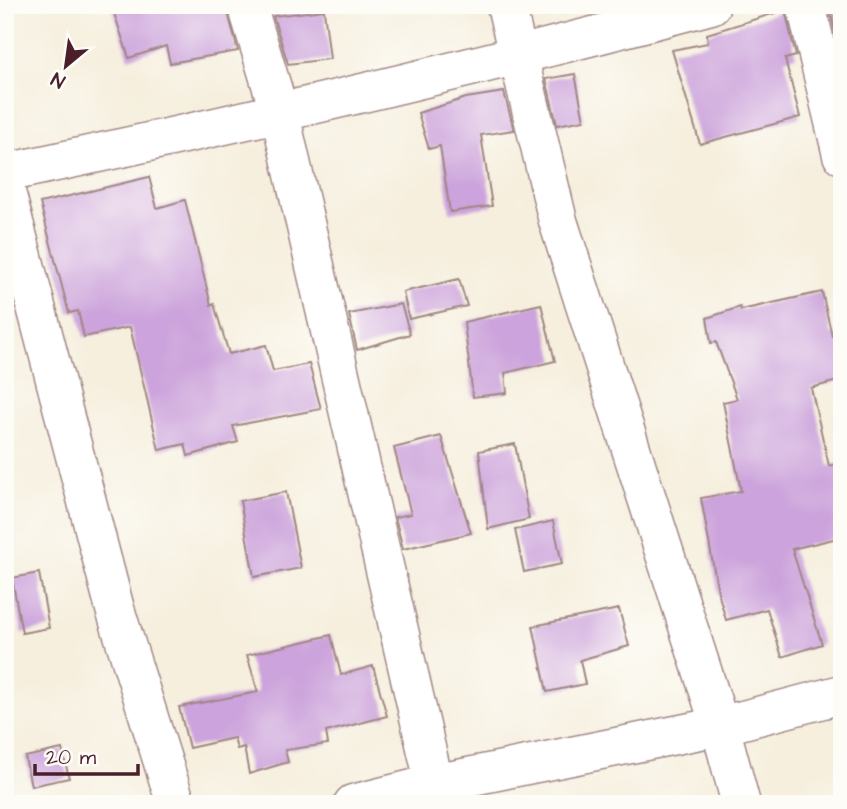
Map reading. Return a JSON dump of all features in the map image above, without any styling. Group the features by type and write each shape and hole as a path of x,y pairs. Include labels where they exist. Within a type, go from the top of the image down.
{"street":[{"path":"247,5 280,114 436,794"},
{"path":"506,5 558,221 720,726 741,804"},
{"path":"5,173 280,114 395,84 517,57 711,5"},
{"path":"806,5 842,155"},
{"path":"5,188 115,609 176,804"},
{"path":"353,804 436,794 842,694"}],"building":[{"path":"128,5 226,5 238,51 170,63 166,46 129,58 113,10"},
{"path":"829,5 842,5 842,44 838,45"},
{"path":"324,10 330,59 288,64 273,16"},
{"path":"785,10 796,56 785,59 800,117 700,144 672,50 708,43 707,34"},
{"path":"575,74 584,120 557,125 546,79"},
{"path":"504,92 514,130 481,135 492,206 450,212 440,146 429,149 418,113 466,98"},
{"path":"149,177 157,208 185,200 211,305 214,304 229,354 266,345 273,371 309,364 321,409 233,426 238,442 188,456 185,444 159,450 130,327 84,337 78,311 69,313 40,203"},
{"path":"459,279 467,306 409,319 403,292"},
{"path":"822,292 832,336 842,334 842,380 811,388 829,466 842,462 842,537 792,549 822,644 782,657 767,609 726,620 718,592 701,498 741,491 723,402 737,399 716,342 711,343 707,318 740,307 741,310"},
{"path":"401,304 410,334 357,350 349,314"},
{"path":"541,304 555,361 505,373 507,393 473,397 464,322"},
{"path":"441,436 471,533 403,549 395,517 411,514 394,448"},
{"path":"515,444 529,519 488,529 479,451"},
{"path":"286,492 301,568 254,577 240,501"},
{"path":"553,521 562,564 524,572 515,530"},
{"path":"39,573 49,628 22,633 12,578"},
{"path":"619,609 629,646 580,660 585,684 547,692 533,626"},
{"path":"331,635 341,675 373,666 387,716 326,732 328,744 285,750 288,762 249,774 244,747 237,749 234,738 189,748 179,707 258,692 247,655"},
{"path":"62,749 69,778 31,786 25,757"}]}
